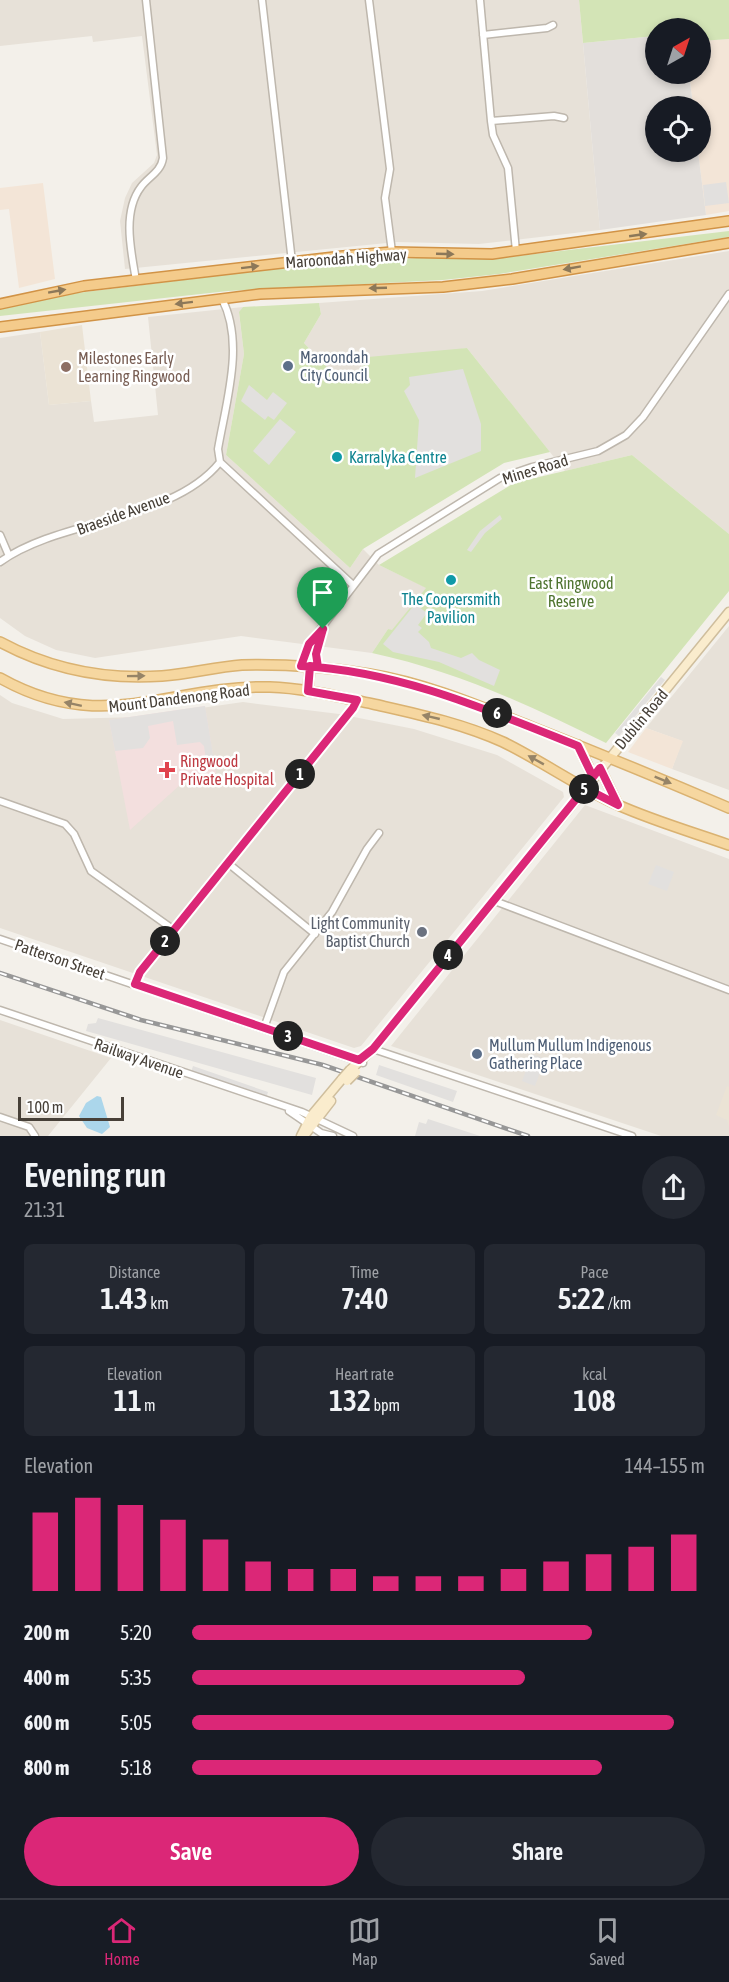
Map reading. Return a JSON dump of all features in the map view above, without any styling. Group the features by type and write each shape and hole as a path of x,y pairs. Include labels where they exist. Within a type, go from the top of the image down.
{"highway":[{"name":"Maroondah Highway","path":"0,304 84,286 292,262 392,252 467,254 516,251 729,221"},
{"name":"Maroondah Highway","path":"0,327 260,294 443,287 729,243"}],"main road":[{"name":"Dublin Road","path":"302,1136 345,1080 729,612"},
{"name":"Mount Dandenong Road","path":"0,642 58,667 122,677 163,676 242,666 309,666 371,674 430,689 609,758 729,808"},
{"path":"308,691 309,666"},
{"name":"Mount Dandenong Road","path":"0,678 53,700 80,706 107,708 238,689 270,687 357,700 441,719 487,735 618,805 729,845"},
{"path":"578,746 593,777"},
{"path":"600,768 618,805"}],"street":[{"path":"135,280 131,212 137,192 159,169 164,158 146,0"},
{"path":"262,0 292,262"},
{"path":"369,0 390,169 385,198 392,252"},
{"path":"480,0 493,135 508,168 516,251"},
{"path":"483,35 547,28 553,25"},
{"path":"491,121 554,116 564,118"},
{"name":"Mines Road","path":"309,666 309,644 323,629 353,585 378,554 493,482 532,467 598,451 626,435 644,417 729,294"},
{"path":"222,299 228,311 233,354 218,449 220,462 353,585"},
{"name":"Braeside Avenue","path":"0,562 34,543 155,504 207,476 220,462"},
{"path":"0,535 9,556"},
{"name":"Mines Road","path":"309,666 316,654 323,629"},
{"path":"135,984 140,972 349,714 357,700"},
{"path":"0,801 65,824 74,834 91,870 174,930"},
{"path":"264,1028 284,972 335,907 367,849 380,833"},
{"path":"229,864 315,934"},
{"path":"492,900 729,990"},
{"name":"Patterson Street","path":"0,939 361,1062"},
{"name":"Railway Avenue","path":"0,1010 278,1105 353,1136"},
{"path":"372,1049 632,1136"},
{"path":"0,1117 29,1127 35,1136"},
{"name":"Railway Avenue","path":"312,1121 333,1136"}],"shaded area":[{"path":"0,0 579,0 600,230 479,244 397,242 125,269 120,221 125,198 132,183 154,163 157,155 142,36 93,42 92,36 0,46"},
{"path":"645,37 645,84 690,84 692,96 645,96 645,162 699,162 706,215 600,230 583,43"},
{"path":"729,39 729,211 706,215 699,162 711,162 711,96 692,96 690,84 711,84 711,40"},
{"path":"726,182 729,203 705,206 703,185"},
{"path":"43,183 55,279 19,288 9,209 0,210 0,188"},
{"path":"729,251 729,534 632,455 565,471 467,348 361,368 340,381 304,343 321,314 319,303 482,291"},
{"path":"243,307 239,313 244,354 226,455 350,568 363,549 379,565 427,588 392,631 388,629 372,653 241,636 95,658 56,650 25,636 0,618 0,338 40,332 49,405 91,401 94,422 158,415 148,317"},
{"name":"Milestones Early Learning Ringwood","path":"82,325 91,401 49,405 40,332"},
{"path":"463,369 481,424 481,451 415,478 419,420 404,391 410,385 409,377"},
{"path":"249,385 267,400 273,392 287,403 274,420 268,416 265,420 241,401"},
{"path":"280,419 296,432 269,465 253,451"},
{"path":"500,515 502,519 485,533 471,552 467,550 480,531"},
{"path":"415,604 427,613 418,625 422,628 418,632 429,642 431,648 461,658 472,653 479,660 500,670 494,686 439,662 393,652 383,644"},
{"path":"729,626 729,790 672,769 682,741 646,728"},
{"path":"661,677 665,680 619,736 615,733"},
{"path":"0,695 12,703 63,719 139,717 243,702 339,714 414,729 497,755 563,792 564,797 361,1046 354,1048 0,928"},
{"name":"Ringwood Private Hospital","path":"205,706 216,773 180,785 130,830 109,720"},
{"path":"205,706 215,767 207,768 204,746 200,742 177,745 173,721 148,726 150,738 143,748 115,751 109,720"},
{"path":"646,728 683,741 672,769 628,752"},
{"path":"585,805 729,859 729,1136 661,1136 391,1046"},
{"path":"656,865 674,872 667,891 648,884"},
{"path":"98,1018 316,1078 312,1095 86,1031 88,1024 96,1023"},
{"path":"0,1020 111,1058 48,1136 0,1136"},
{"path":"532,1054 545,1059 535,1086 522,1081"},
{"path":"379,1065 457,1091 453,1102 376,1075"},
{"path":"193,1066 268,1092 266,1098 191,1072"},
{"path":"727,1086 729,1087 729,1126 727,1120 716,1115"},
{"path":"428,1119 480,1136 415,1136 419,1122 426,1124"}],"green space":[{"path":"579,0 729,0 729,39 711,40 711,18 645,18 645,37 583,43"},
{"path":"729,231 729,237 499,274 443,280 228,291 0,316 0,309 69,294 306,265 416,258 493,259"},
{"path":"319,303 321,314 304,343 340,381 361,368 368,357 467,348 550,452 504,463 363,549 350,568 226,455 244,354 239,312 243,307"},
{"name":"East Ringwood Reserve","path":"632,455 729,534 729,591 606,743 492,690 433,669 372,653 388,629 392,630 426,588 379,565 514,483"}],"water":[{"path":"97,1096 101,1097 110,1127 102,1134 87,1128 79,1116 86,1103"}],"railway":[{"path":"0,973 141,1020 323,1065 528,1136"}],"place":[{"name":"Maroondah City Council","path":"288,366"},
{"name":"Milestones Early Learning Ringwood","path":"66,367"},
{"name":"Karralyka Centre","path":"337,457"},
{"name":"The Coopersmith Pavilion","path":"451,580"},
{"name":"Ringwood Private Hospital","path":"167,770"},
{"name":"Light Community Baptist Church","path":"422,932"},
{"name":"Mullum Mullum Indigenous Gathering Place","path":"477,1054"}],"route":[{"path":"323,629 309,644 301,666 318,667 371,674 414,684 464,700 578,746 593,777 600,768 618,805 585,788 373,1049 359,1060 135,984 140,972 353,708 357,700 308,691 310,666 318,667 316,654 323,629"}]}
